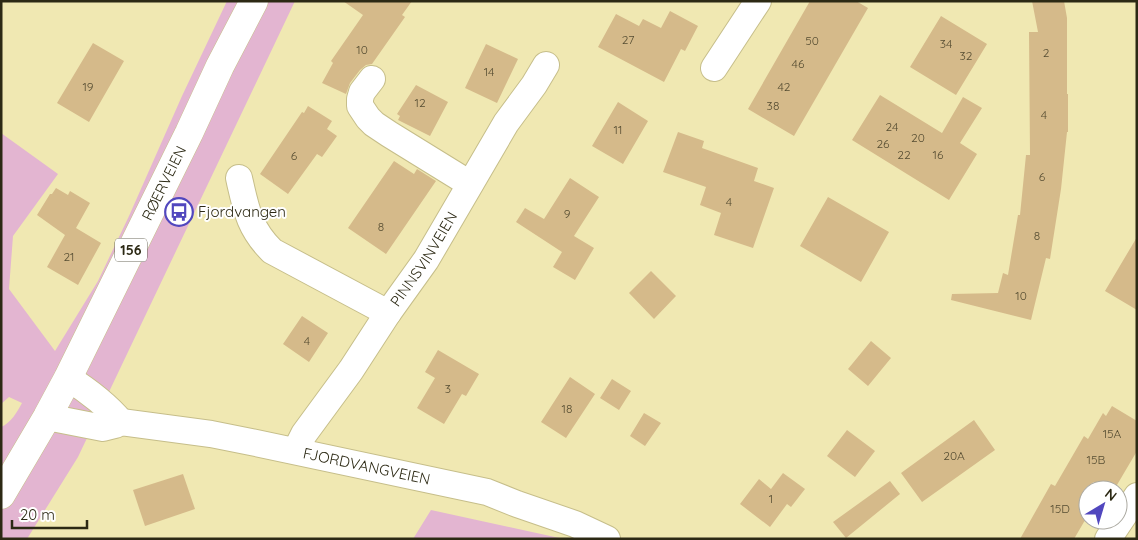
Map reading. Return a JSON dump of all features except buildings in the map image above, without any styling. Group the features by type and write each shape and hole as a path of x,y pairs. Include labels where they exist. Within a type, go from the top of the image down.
{"main road":[{"name":"RØERVEIEN","path":"1,495 68,378 220,66 254,1"}],"street":[{"path":"714,68 758,1"},
{"name":"PINNSVINVEIEN","path":"296,450 304,434 351,370 388,312 426,260 506,123 546,65"},
{"path":"372,79 362,92 360,99 360,106 368,118 389,134 470,184"},
{"path":"239,178 248,216 261,240 272,251 388,312"},
{"path":"68,378 82,386 112,411 121,422"},
{"name":"FJORDVANGVEIEN","path":"47,417 103,428 121,422 211,434 296,450 488,492 575,524 607,539"},
{"path":"1108,539 1137,496"}],"shaded area":[{"path":"227,1 295,1 78,457 27,539 1,539 1,427 11,420 22,403 9,397 1,404 1,133 58,174 13,236 9,289 55,351 98,281"},
{"path":"431,510 564,539 413,539"}],"place":[{"name":"Fjordvangen","path":"179,212"}]}
